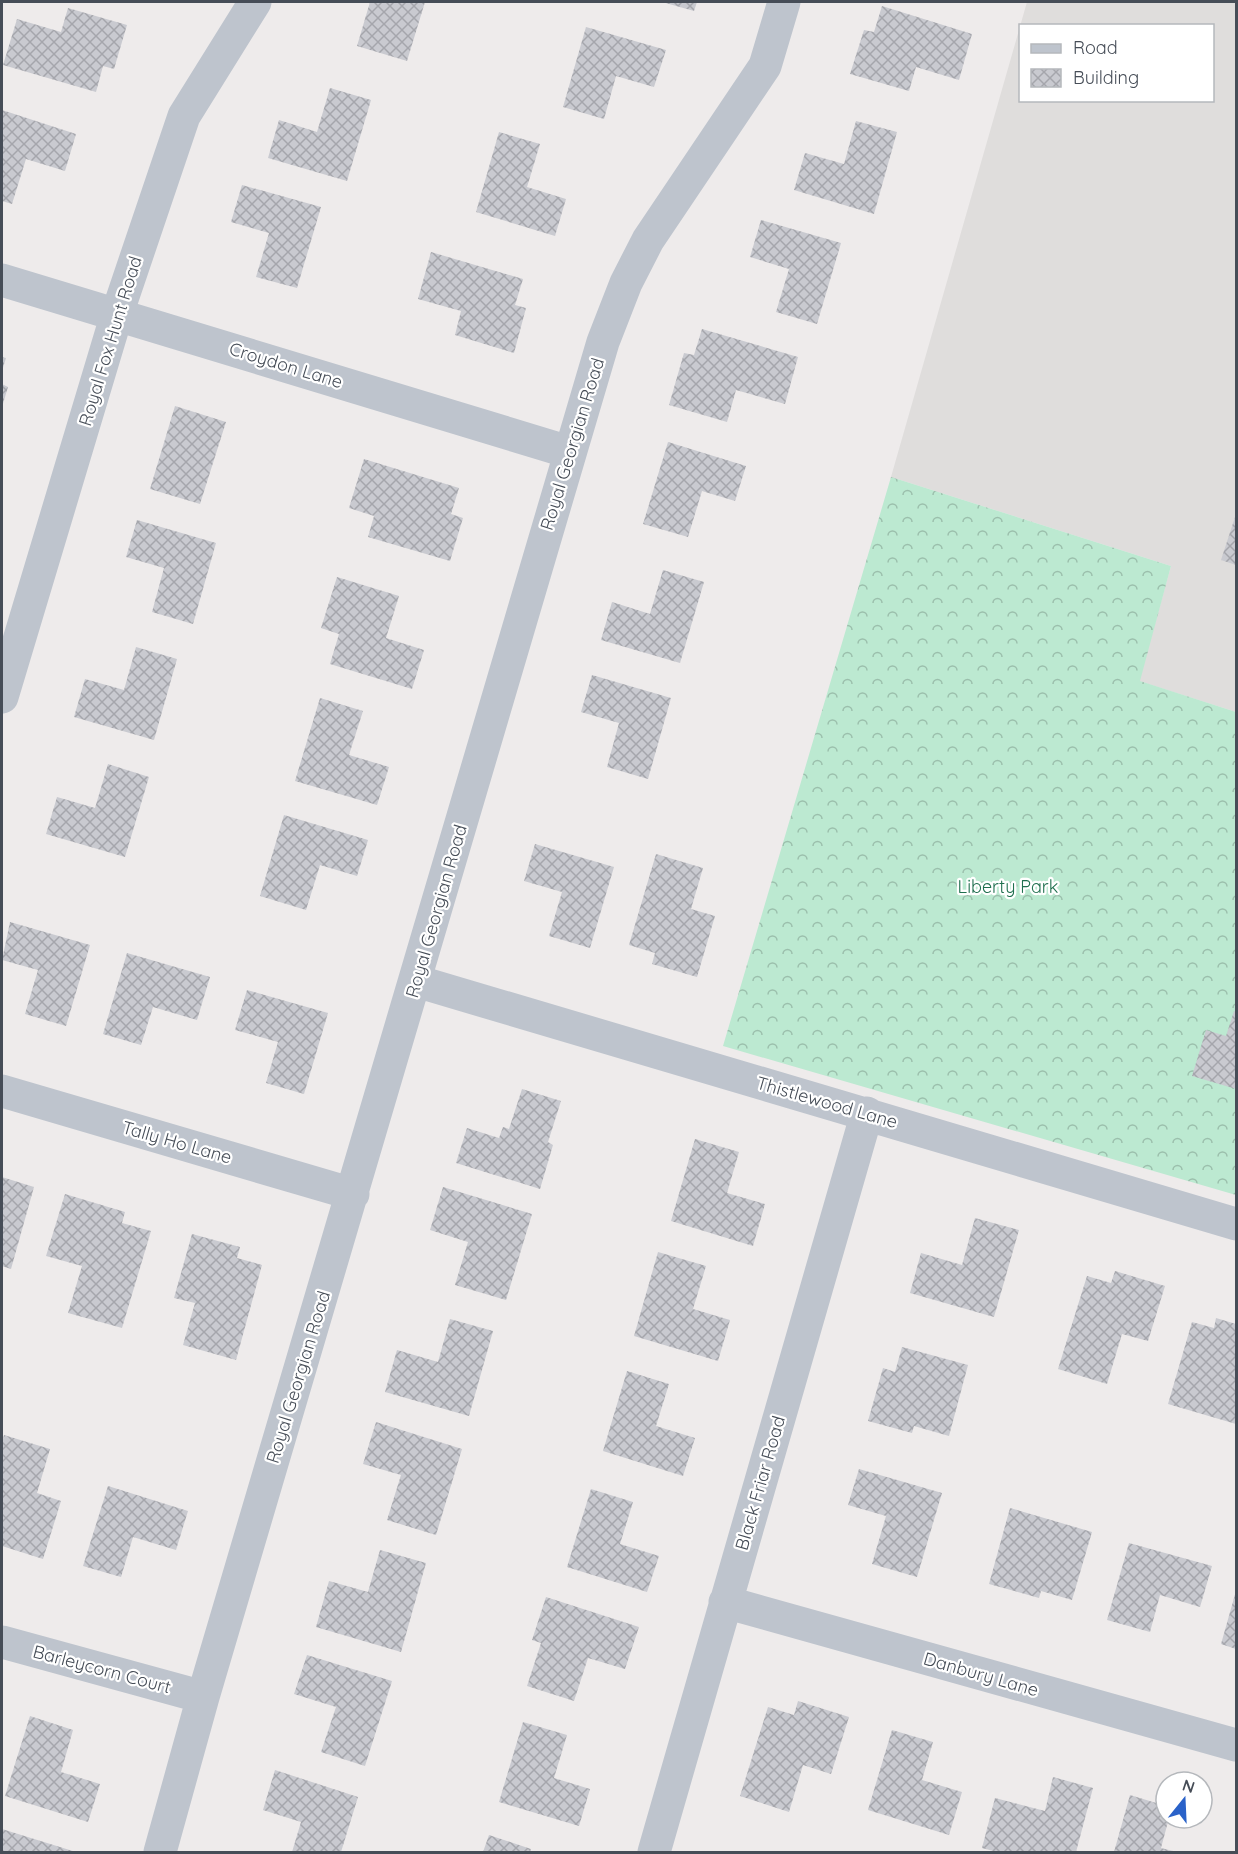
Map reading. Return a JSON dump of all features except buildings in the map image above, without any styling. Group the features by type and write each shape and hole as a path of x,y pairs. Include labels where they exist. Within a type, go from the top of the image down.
{"street":[{"name":"Royal Fox Hunt Road","path":"2,697 117,314 184,116 255,2"},
{"name":"Royal Georgian Road","path":"160,1852 203,1696 603,342 626,283 648,240 765,66 784,2"},
{"name":"Croydon Lane","path":"2,279 569,452"},
{"name":"Thistlewood Lane","path":"416,981 1236,1224"},
{"name":"Tally Ho Lane","path":"2,1091 353,1194"},
{"name":"Black Friar Road","path":"654,1852 867,1113"},
{"name":"Danbury Lane","path":"725,1602 1236,1745"},
{"name":"Barleycorn Court","path":"2,1642 203,1696"}],"shaded area":[{"path":"1027,2 1236,2 1236,712 1139,681 1171,566 891,477 1019,29 1019,102 1214,102 1214,24 1021,24"}],"green space":[{"name":"Liberty Park","path":"891,477 1171,566 1140,681 1236,712 1236,1195 723,1046"}]}
